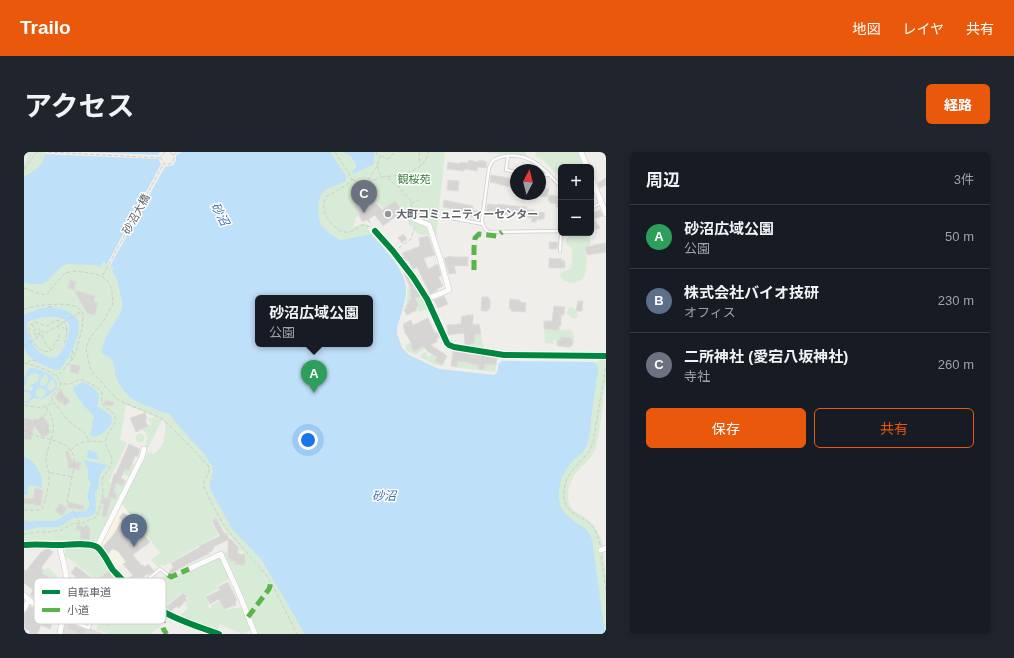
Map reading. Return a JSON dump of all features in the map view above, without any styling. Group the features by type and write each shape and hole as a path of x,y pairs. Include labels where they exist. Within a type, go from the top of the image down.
{"street":[{"path":"581,152 586,164"},
{"path":"594,183 606,214"},
{"path":"414,218 429,225 449,290 427,299"},
{"path":"375,231 413,277 427,299 446,343 449,345 504,355 606,356"},
{"path":"97,547 142,457 144,449"},
{"path":"24,545 73,544 97,547 114,571 121,578"},
{"path":"59,545 66,578"},
{"path":"189,569 220,554 240,596 255,634"},
{"path":"24,595 34,604"},
{"path":"24,609 29,600"},
{"path":"166,614 219,634"},
{"path":"60,634 61,624"}],"lane":[{"path":"508,156 506,170 510,171"},
{"path":"558,184 544,168 532,160 523,157 508,156 496,158 492,161 488,168 482,220 485,230 489,232 558,232"},
{"path":"546,175 550,175"},
{"path":"594,207 602,203"},
{"path":"451,218 483,224"},
{"path":"560,251 561,236"},
{"path":"149,578 160,569 168,575"},
{"path":"76,624 89,628 90,624"}],"path":[{"path":"24,169 37,152"},
{"path":"48,152 161,158"},
{"path":"161,158 162,154 165,152"},
{"path":"170,152 173,155"},
{"path":"335,152 352,179 360,183 381,177 403,175 421,167 428,157 428,152"},
{"path":"377,152 376,154 388,159 395,152"},
{"path":"419,152 421,167"},
{"path":"367,182 377,166 380,156"},
{"path":"161,158 164,163"},
{"path":"377,166 381,177"},
{"path":"400,188 403,175"},
{"path":"388,176 410,199 415,223 411,239 393,252"},
{"path":"352,179 348,184 326,197 324,213 338,229 345,232 362,225 372,227 368,220"},
{"path":"411,203 419,200"},
{"path":"24,288 46,295 65,273 75,271 102,276 110,284 113,304 104,320 89,340 86,348 92,372 120,401 161,418 166,422 208,465 210,469 203,485 212,504 225,527 266,576 298,634"},
{"path":"48,307 55,305"},
{"path":"24,309 36,306 73,306 77,307 83,315 76,352 65,368 56,376"},
{"path":"24,346 81,312"},
{"path":"59,334 59,340 55,341 54,347 49,352 38,347 28,331 29,326 36,323 47,326 56,320 65,323 67,329 64,345"},
{"path":"32,324 34,329 33,331 38,337"},
{"path":"58,325 59,328 63,327 64,329 67,329"},
{"path":"34,329 38,326"},
{"path":"34,329 38,328 41,332 36,334"},
{"path":"38,337 44,330"},
{"path":"41,335 45,343 52,350"},
{"path":"72,350 72,359"},
{"path":"28,364 30,360 36,362"},
{"path":"24,363 44,368 56,376 60,380 61,396 65,402 67,401"},
{"path":"606,365 591,450 570,473 564,497 568,508 592,526 597,533 603,549 606,591"},
{"path":"24,534 62,530 74,523 80,524 96,517 99,512 103,490 102,479 112,461 106,442 106,437 116,419 114,414 102,404 102,392 83,380 70,384 61,384"},
{"path":"24,405 39,408 47,406 51,404 53,395 60,388"},
{"path":"52,402 58,406 67,420 84,432 89,441"},
{"path":"24,510 42,509 50,480 49,472 46,466 46,458 54,426 47,406"},
{"path":"48,410 46,415 35,422 42,433 45,431 46,433 48,431 46,428 48,426"},
{"path":"24,431 65,445 74,456 72,477 67,501 80,524"},
{"path":"70,450 82,442 106,442"},
{"path":"49,472 72,477"}],"shaded area":[{"path":"121,503 151,541 114,571 97,547"},
{"path":"61,624 78,624 104,634 60,634"}],"green space":[{"name":"砂沼","path":"24,152 445,152 436,237 432,234 421,235 416,232 413,226 410,227 404,207 398,206 384,209 376,202 366,211 360,202 354,207 360,215 356,217 353,226 367,224 370,233 390,256 403,278 406,293 397,328 397,334 402,348 409,355 439,369 494,375 497,373 499,363 502,361 596,363 602,358 606,359 606,381 596,446 590,458 574,475 569,486 568,496 569,504 573,510 586,518 594,526 602,541 606,577 606,634 257,634 228,567 230,566 227,561 225,561 222,554 228,550 228,559 235,561 235,565 245,564 245,554 242,551 238,551 238,545 216,518 211,521 218,535 164,566 162,565 158,567 151,560 160,553 159,551 121,503 96,541 24,541 24,163 28,157 27,155 24,160","holes":["126,405 154,416 153,418 149,418 148,420 151,423 148,426 140,429 145,432 147,437 145,449 147,450 162,420 165,422 164,440 160,448 153,454 148,452 142,464 135,467 136,465 132,463 129,471 119,467 122,461 125,462 126,460 122,458 115,474 122,473 130,477 128,482 125,480 122,485 114,482 111,483 109,481 127,443 120,440"]},
{"path":"486,152 525,152 527,156 487,153"},
{"path":"536,152 578,152 583,164 558,164 558,175 544,161 535,156"},
{"path":"588,236 591,245 585,247 587,267 585,275 583,279 574,283 564,281 559,274 571,268 572,248 567,245 566,240 568,237"},
{"path":"409,286 412,291 410,291 411,298 422,296 429,310 419,312 419,306 415,298 408,300 409,303 406,306 407,308 404,310 408,292 407,289"},
{"path":"570,307 577,311 578,316 575,319 571,318 567,313"},
{"path":"544,329 571,330 574,334 574,343 571,338 567,337 567,339 560,341 554,340 554,344 545,343"},
{"path":"473,334 481,334 484,349 482,350 466,347 465,345 474,343 475,337"},
{"path":"411,342 412,344 410,345 413,352 424,345 425,348 416,355 409,352 404,347"},
{"path":"426,352 430,357 432,354 444,361 445,363 443,366 435,365 420,357 422,353"},
{"path":"458,361 471,362 471,364 478,365 478,369 484,370 485,364 496,365 495,372 444,366 457,367"},
{"path":"140,433 145,438 140,443 135,438"},
{"path":"78,546 97,550 108,563 112,571 111,578 107,577 110,570 99,578 94,578 65,556 65,548"},
{"path":"219,557 230,578 217,586 218,589 205,597 209,604 209,609 212,607 211,605 220,601 223,610 243,607 251,630 242,634 220,624 217,631 179,617 188,608 185,605 187,603 187,599 189,598 181,593 166,606 166,578 162,578 165,575 170,578"},
{"path":"49,568 56,575 57,578 50,578 47,576 45,578 40,578 42,573"},
{"path":"98,624 109,626 110,624 162,624 160,628 151,634 110,634 97,630"}],"water":[{"name":"砂沼","path":"45,152 330,152 346,176 346,181 329,188 321,195 318,209 320,223 327,231 340,240 371,234 394,260 403,276 406,292 404,306 397,328 397,334 402,348 409,355 439,369 494,375 497,373 499,363 502,361 593,362 596,364 598,367 598,373 588,442 584,451 568,466 565,471 559,487 559,499 562,510 585,529 592,539 605,634 305,634 261,559 232,529 210,489 213,471 212,466 205,455 168,412 167,414 142,404 126,393 115,374 113,362 101,352 104,342 122,308 118,281 112,272 114,268 103,262 100,267 94,265 68,264 61,267 47,281 41,284 28,284 24,282 24,177 38,168 43,161"},
{"path":"344,152 375,152 374,165 354,174 352,171 356,168 356,164 350,155"},
{"path":"49,307 70,312 78,321 79,328 75,344 63,366 59,370 38,363 29,355 24,347 24,315 38,309","holes":["45,317 62,318 65,319 69,325 67,341 61,352 55,358 50,358 40,353 27,331 27,323"]},
{"path":"31,368 44,371 55,380 57,387 44,398 40,399 33,398 28,403 24,403 28,401 31,396 30,393 24,392 24,389 29,391 32,390 33,387 30,385 39,380 39,374 32,374 26,379 27,383 24,386 25,376 27,371","holes":["45,374 48,376 48,382 46,385 42,386 40,385 40,381","52,379 53,379 56,385 53,390 50,391 47,386","39,388 43,389 46,391 45,395 42,398 38,397 36,395 36,390"]},
{"path":"83,382 95,389 99,396 97,406 112,418 109,428 96,437 93,437 90,434 94,416 84,406 73,390 74,387"},
{"path":"88,450 96,452 98,460 87,458"},
{"path":"24,456 33,462 38,469 42,483 41,488 29,485 27,495 24,495"},
{"path":"84,460 108,465 100,474 99,485 95,494 95,513 89,517 73,518 58,527 39,527 24,531 24,520 29,522 55,521 71,512 85,511 88,508 90,504 87,496 91,483 88,479 88,470"}],"pier":[{"path":"45,152 158,155 160,152 182,152 176,155 176,160 173,165 165,167 110,266 107,264 161,164 158,159 45,154"}],"building":[{"path":"469,160 487,162 486,168 478,167 477,171 447,169 448,162 460,164 460,162 468,163"},
{"path":"491,175 509,178 510,186 500,185 490,182"},
{"path":"606,178 606,185 600,188 598,183"},
{"path":"448,180 459,181 458,191 447,190"},
{"path":"546,188 549,189 546,197"},
{"path":"549,195 558,196 558,207 556,207 557,204 550,203 550,201 548,201"},
{"path":"444,200 473,206 473,210 480,211 480,218 470,217 470,215 460,214 461,211 443,207"},
{"path":"395,201 403,211 383,226 375,215 363,222 354,207 360,202 366,211 376,203 382,210"},
{"path":"488,204 527,207 526,209 545,213 544,219 537,219 536,222 531,222 532,218 528,217 486,213"},
{"path":"600,210 603,216 594,219 594,212"},
{"path":"594,219 600,228 595,230 594,228"},
{"path":"403,234 407,239 402,243 398,238"},
{"path":"428,236 435,255 424,258 428,269 438,264 441,276 438,277 443,286 430,294 417,267 413,269 408,260 405,260 402,253 420,246 419,238"},
{"path":"549,242 558,242 557,249 549,249"},
{"path":"606,243 606,252 587,255 585,247"},
{"path":"451,256 468,257 468,266 454,266 456,273 449,274 444,258"},
{"path":"549,258 562,259 561,261 565,261 565,268 549,268"},
{"path":"405,273 421,297 415,298 419,306 416,308 417,310 407,315 404,310 407,308 406,306 409,303 408,301 411,299 411,289 404,274"},
{"path":"70,280 76,282 74,290 68,288"},
{"path":"74,290 95,296 94,302 98,303 95,315 87,313"},
{"path":"444,296 448,304 438,308 434,300"},
{"path":"482,297 488,297 490,299 490,309 488,309 488,311 481,311"},
{"path":"510,299 520,300 520,302 526,303 525,312 511,311 511,309 509,309"},
{"path":"578,301 583,301 582,311 576,311"},
{"path":"554,306 565,307 564,315 561,315 561,326 559,326 559,330 544,329 544,321 552,321"},
{"path":"473,315 473,325 479,324 481,334 475,334 474,343 465,345 464,333 448,335 447,325 461,324 462,316"},
{"path":"428,318 435,333 437,332 440,337 436,339 438,341 431,345 447,356 442,365 435,361 437,357 427,351 423,346 414,352 410,345 412,344 404,331 403,324 411,320 413,325"},
{"path":"561,337 571,338 571,340 573,340 572,346 558,346 557,340 560,341"},
{"path":"453,351 497,358 496,365 485,364 484,370 478,369 478,365 458,361 457,367 451,366"},
{"path":"71,364 80,366 78,374 70,372"},
{"path":"61,390 70,402 64,406 62,401 59,403 55,396"},
{"path":"105,400 114,402 113,406 104,405"},
{"path":"145,413 147,419 145,420 148,426 136,432 130,418"},
{"path":"43,416 50,426 48,428 51,432 43,438 34,426 31,440 24,439 24,418 33,420 36,418 37,420"},
{"path":"129,444 140,449 138,457 135,456 129,471 125,469 121,478 125,480 122,486 116,483 114,493 117,494 116,499 108,497 114,474 116,474"},
{"path":"68,451 72,461 81,463 79,470 68,468 65,452"},
{"path":"35,488 43,490 41,506 34,505 35,504 24,504 24,498 33,499"},
{"path":"103,497 111,499 106,517 102,516 104,504 102,504"},
{"path":"69,502 84,506 83,510 67,507"},
{"path":"60,503 67,508 62,516 55,511"},
{"path":"123,513 134,519 150,542 133,555 142,566 143,565 145,567 148,564 154,571 143,578 129,578 133,575 123,564 126,562 118,551 112,549 108,554 103,547 114,534 122,520 119,518"},
{"path":"216,518 225,534 227,533 229,539 231,539 238,547 238,554 245,554 245,565 235,565 235,561 228,559 228,540 213,547 214,549 208,553 209,554 171,574 169,572 173,567 171,563 200,547 199,546 220,536 212,521"},
{"path":"77,525 84,527 85,525 89,526 89,540 80,539 81,531 76,530"},
{"path":"45,549 49,549 53,552 41,568 44,570 42,573 50,578 34,578 34,598 30,595 33,590 24,583 24,569 26,571 42,551 43,552"},
{"path":"76,566 91,578 75,578 76,577 71,573"},
{"path":"109,571 113,577 112,578 99,578"},
{"path":"228,582 237,600 235,601 236,605 224,609 219,599 210,604 206,597 220,590 218,587"},
{"path":"183,593 187,597 185,598 187,600 178,608 177,606 171,611 168,610 166,607"},
{"path":"30,606 34,609 34,624 52,624 50,629 41,625 37,634 28,634 30,631 24,628 24,614"},
{"path":"69,624 71,624 86,630 85,634 75,634 76,632 67,629"}],"marked path":[{"path":"474,270 475,238 479,234 497,236 502,232"},
{"path":"168,575 171,577 189,569"},
{"path":"248,617 269,589 270,581"},
{"path":"163,624 163,629 167,634"}],"cycle path":[{"path":"375,231 413,277 427,299 449,345 504,355 606,356"},
{"path":"24,545 94,545 104,555 113,570 120,578"},
{"path":"166,612 193,625 219,634"}],"place":[{"name":"二所神社 (愛宕八坂神社)","path":"364,213"},
{"name":"大町コミュニティーセンター","path":"388,214"},
{"name":"砂沼広域公園","path":"314,393"},
{"name":"株式会社バイオ技研","path":"134,547"}],"park label":[{"name":"観桜苑","path":"414,179"}]}
